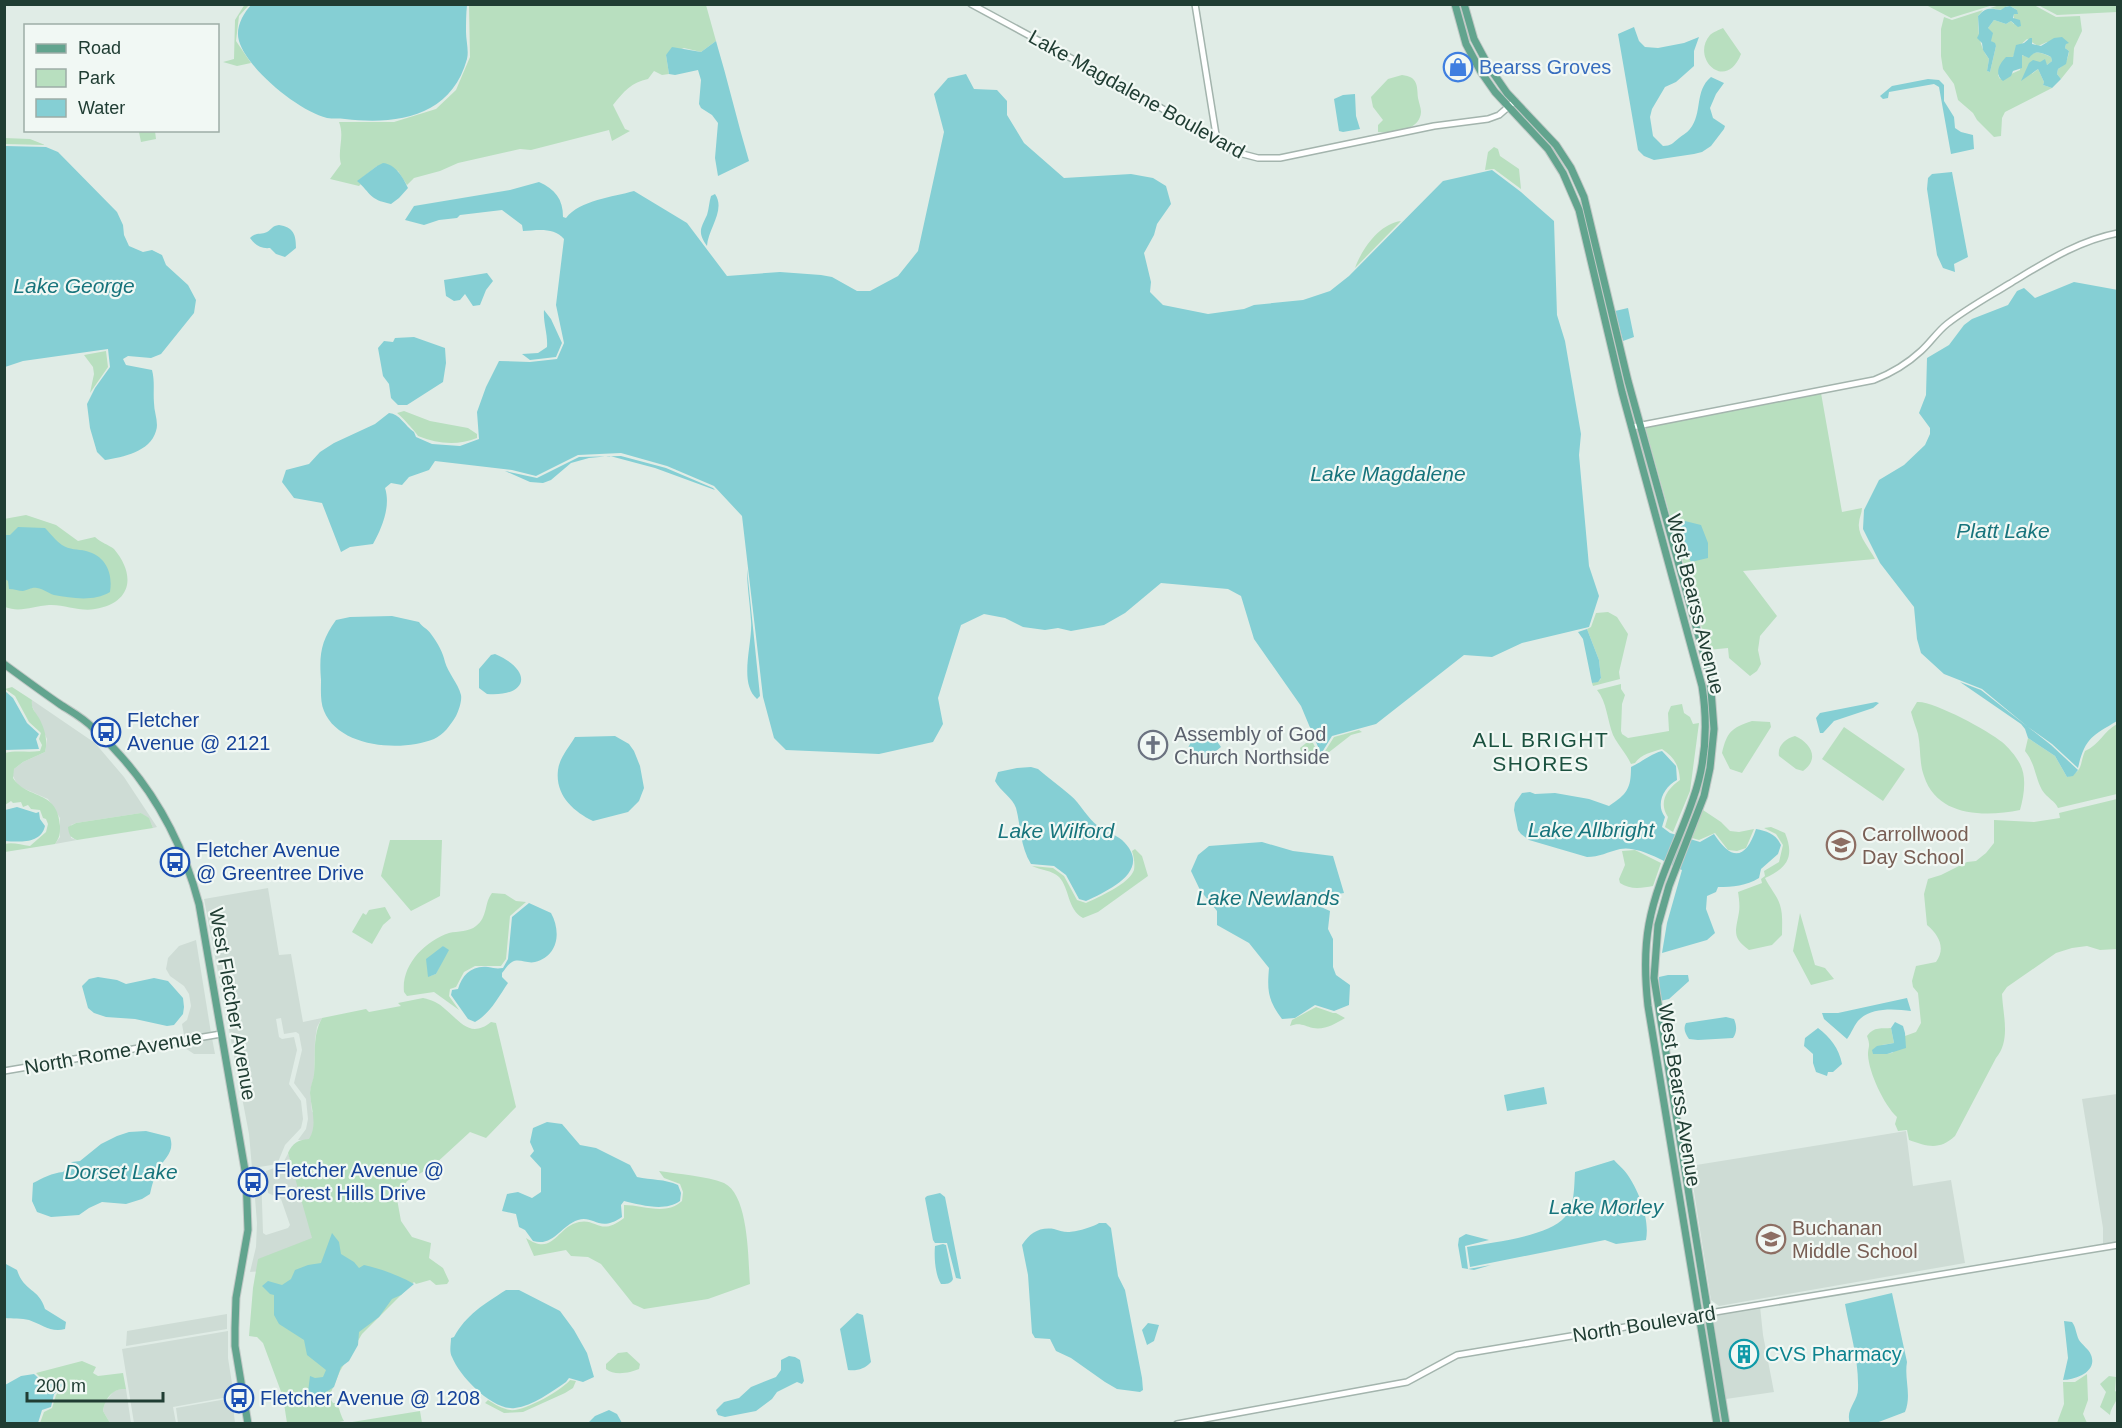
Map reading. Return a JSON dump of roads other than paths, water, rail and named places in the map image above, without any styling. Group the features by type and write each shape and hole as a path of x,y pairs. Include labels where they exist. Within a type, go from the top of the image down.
{"main road":[{"name":"West Bearss Avenue","path":"1455,4 1464,37 1476,64 1508,107 1548,149 1572,191 1579,210 1697,661 1704,697 1706,730 1702,762 1694,799 1667,864 1654,903 1647,939 1647,992 1717,1424"},
{"name":"West Bearss Avenue","path":"1464,4 1472,33 1483,58 1515,101 1556,145 1571,168 1584,197 1636,426 1707,664 1713,697 1712,758 1704,796 1676,868 1658,926 1654,978 1725,1424"},
{"name":"West Fletcher Avenue","path":"4,664 93,727 126,762 160,808 188,866 199,904 246,1171 248,1230 236,1298 235,1346 248,1424"}],"street":[{"name":"Lake Magdalene Boulevard","path":"972,4 1141,96 1241,154 1258,158 1274,159 1434,126 1488,119 1515,101"},
{"path":"1196,4 1217,141"},
{"path":"1636,426 1874,380 1896,370 1920,352 1945,326 1968,309 2075,245 2118,233"},
{"name":"North Rome Avenue","path":"4,1071 221,1034"},
{"name":"North Boulevard","path":"1177,1424 1407,1382 1456,1355 2118,1245"}],"water":[{"path":"251,5 467,5 467,59 459,78 448,94 435,105 419,113 384,120 327,118 303,107 276,88 244,52 238,31"},
{"path":"2010,6 2017,10 2018,14 2014,14 2013,18 2020,20 2021,26 2018,27 2011,21 2006,24 1994,20 1988,28 1993,33 1991,41 1996,46 1990,72 1987,71 1989,59 1983,50 1982,43 1977,38 1979,34 1978,16 1986,10 2001,10"},
{"path":"1634,27 1639,41 1645,47 1658,48 1684,43 1699,37 1694,51 1694,66 1676,82 1665,87 1650,117 1653,136 1663,146 1670,145 1687,132 1694,123 1702,89 1711,77 1724,83 1710,108 1713,118 1725,126 1711,146 1702,152 1654,160 1644,156 1638,150 1618,34"},
{"path":"2062,37 2069,43 2065,48 2069,51 2066,64 2058,69 2057,74 2061,79 2052,88 2043,85 2044,82 2038,69 2021,81 2029,63 2033,60 2040,62 2045,59 2047,65 2052,61 2051,57 2045,54 2034,53 2029,58 2022,55 2022,68 2013,71 2011,76 2003,81 2000,78 1998,72 2000,66 2006,57 2013,57 2016,45 2032,38 2032,44 2041,46 2054,38"},
{"path":"716,41 749,161 718,176 715,158 718,123 699,104 701,80 698,70 675,75 669,74 666,55 672,47 701,52"},
{"name":"Lake Magdalene","path":"966,74 974,89 997,90 1007,101 1007,115 1024,143 1064,178 1131,174 1153,178 1166,186 1171,204 1157,224 1144,253 1151,282 1150,292 1163,305 1208,314 1244,309 1254,305 1303,300 1330,291 1349,276 1443,181 1492,170 1554,221 1557,315 1565,341 1581,434 1579,455 1589,566 1599,596 1589,627 1522,643 1492,657 1464,655 1376,724 1332,736 1321,754 1301,706 1254,639 1241,596 1228,589 1161,583 1125,613 1104,625 1071,631 1058,628 1045,630 1023,627 1005,618 984,614 961,625 938,698 943,724 933,742 879,754 786,750 774,738 763,697 742,516 714,486 667,466 621,453 578,455 536,476 512,470 435,461 429,470 409,477 402,485 391,483 385,488 386,509 373,544 350,547 341,552 322,503 294,498 282,482 286,470 309,464 320,452 334,443 375,424 389,413 399,418 414,432 416,437 432,444 460,446 479,439 477,412 499,361 530,362 557,359 564,343 556,305 564,239 551,231 523,231 522,225 502,210 460,215 457,218 424,225 405,220 414,206 510,190 539,182 557,195 562,205 563,217 566,218 588,203 634,191 687,223 727,276 780,272 821,275 832,277 857,291 870,291 898,276 918,251 944,132 934,94 948,78"},
{"path":"1928,79 1939,80 1944,85 1944,101 1954,117 1955,128 1973,135 1974,149 1951,154 1939,87 1934,84 1889,92 1888,98 1883,99 1880,96 1892,86"},
{"path":"1355,94 1356,116 1360,129 1339,131 1334,99 1343,95"},
{"name":"Lake George","path":"5,146 46,147 58,152 117,212 129,246 143,252 152,250 162,255 166,265 188,285 196,300 194,313 161,354 151,358 128,356 123,359 126,365 152,370 153,374 157,428 153,438 142,449 105,460 97,452 90,428 87,404 110,367 108,349 23,361 5,367"},
{"path":"383,163 395,168 408,188 391,204 374,198 357,181"},
{"path":"1952,172 1968,257 1954,264 1955,272 1943,268 1937,255 1927,189 1928,178 1932,174"},
{"path":"715,194 719,206 718,213 707,246 701,230 711,196"},
{"path":"279,225 291,229 295,239 296,248 285,257 276,254 270,248 258,246 250,238"},
{"path":"487,273 493,281 486,290 480,305 473,306 465,294 460,300 454,301 446,296 444,280"},
{"name":"Platt Lake","path":"2074,282 2118,290 2117,721 2091,739 2084,750 2078,768 2052,744 1982,689 1944,674 1921,653 1917,639 1914,607 1880,563 1863,529 1864,510 1879,480 1904,465 1925,445 1930,434 1930,428 1919,413 1926,395 1927,358 1949,345 1964,325 1972,319 2008,305 2017,291 2024,288 2035,298"},
{"path":"1628,308 1634,337 1623,341 1615,311"},
{"path":"544,310 551,319 562,343 556,357 530,360 522,354 538,353 547,347"},
{"path":"414,337 445,348 446,363 443,382 407,405 398,405 391,398 389,384 383,376 378,348 384,341 393,342 395,338"},
{"path":"606,456 571,463 551,480 543,483 530,482 505,471 537,478 579,457"},
{"path":"611,456 621,456 666,468 715,490 655,468"},
{"path":"1685,521 1701,525 1708,543 1708,558 1691,562 1677,535 1678,524"},
{"path":"18,527 45,528 65,547 93,553 99,557 109,572 110,592 97,597 82,598 54,595 37,588 23,591 9,589 8,581 5,579 5,535 10,535"},
{"path":"747,569 760,696 757,699 751,692 747,673 751,621"},
{"path":"392,616 419,622 430,632 440,648 446,666 461,695 461,703 456,716 444,732 434,739 421,743 389,746 357,740 343,733 332,723 322,704 321,655 324,641 336,620 350,617"},
{"path":"1587,629 1599,660 1601,678 1598,682 1592,683 1583,639 1578,632"},
{"path":"495,654 516,667 521,681 518,687 511,691 487,694 479,688 479,669 491,655"},
{"path":"1960,682 1981,690 2051,745 2078,770 2073,776 2067,777 2055,756 2028,738 2021,724"},
{"path":"5,691 13,698 27,723 39,734 36,739 39,749 5,750"},
{"path":"1879,703 1873,708 1834,721 1823,733 1820,733 1816,718 1820,713"},
{"path":"615,736 629,744 634,751 640,766 644,788 639,801 628,812 593,821 572,807 562,794 558,779 559,766 575,737"},
{"path":"1206,737 1216,740 1221,747 1210,756 1200,760 1190,756 1188,748 1192,740"},
{"name":"Lake Allbright","path":"1662,751 1676,766 1677,780 1662,796 1661,807 1665,817 1662,827 1670,833 1700,842 1714,834 1733,853 1743,851 1748,846 1756,829 1771,834 1781,845 1778,854 1761,869 1759,878 1739,886 1718,887 1716,892 1707,896 1706,909 1715,933 1707,940 1662,953 1667,923 1682,870 1635,849 1620,849 1587,857 1529,840 1518,830 1514,810 1515,803 1522,793 1530,792 1555,793 1589,799 1609,806 1627,790 1631,767"},
{"name":"Lake Wilford","path":"1031,767 1038,769 1066,792 1094,823 1122,840 1131,851 1133,861 1131,870 1125,878 1086,901 1079,899 1066,875 1054,866 1031,864 1023,843 1016,808 995,781 998,772"},
{"path":"17,807 39,812 40,819 45,826 39,836 29,841 5,841 5,810"},
{"name":"Lake Newlands","path":"1262,842 1293,851 1333,856 1344,893 1320,897 1321,907 1330,911 1328,929 1333,939 1333,967 1336,975 1350,985 1349,1005 1334,1011 1315,1005 1295,1018 1282,1019 1270,995 1269,968 1249,943 1217,925 1217,911 1200,890 1191,871 1198,855 1209,846"},
{"path":"529,903 551,913 557,935 553,949 543,959 535,962 515,961 511,963 502,973 502,977 508,983 494,1004 475,1022 468,1019 451,995 452,990 458,989 465,975 473,969 503,968 508,959 512,917"},
{"path":"443,946 449,950 436,974 428,977 426,959"},
{"path":"1688,975 1689,981 1669,999 1660,1001 1659,977"},
{"path":"98,977 126,984 154,978 168,981 183,998 183,1014 174,1025 167,1026 135,1019 106,1017 94,1013 88,1008 82,986 89,979"},
{"path":"1907,998 1911,1011 1891,1009 1871,1012 1858,1021 1847,1039 1824,1019 1822,1013 1838,1013"},
{"path":"1726,1017 1734,1019 1735,1022 1736,1031 1733,1038 1698,1040 1689,1039 1686,1033 1686,1023"},
{"path":"1895,1022 1903,1026 1906,1048 1887,1054 1873,1054 1872,1050 1877,1046 1894,1043 1891,1028"},
{"path":"1818,1028 1833,1043 1842,1064 1833,1072 1828,1072 1827,1076 1816,1072 1813,1054 1804,1046 1805,1038"},
{"path":"1544,1087 1547,1104 1507,1111 1504,1095"},
{"path":"547,1122 562,1124 580,1145 596,1148 630,1165 637,1177 678,1185 681,1193 680,1201 660,1207 624,1201 621,1205 622,1217 614,1222 602,1224 584,1219 578,1220 552,1239 533,1241 525,1230 519,1227 516,1214 502,1211 507,1194 518,1192 532,1198 541,1192 541,1168 530,1156 534,1151 530,1142 533,1128"},
{"name":"Dorset Lake","path":"146,1131 170,1137 171,1142 170,1151 156,1175 150,1194 126,1204 102,1202 79,1215 51,1217 37,1212 32,1201 33,1183 63,1172 72,1162 80,1161 101,1144 117,1136 129,1132"},
{"name":"Lake Morley","path":"1614,1160 1626,1172 1639,1197 1645,1214 1646,1240 1616,1244 1605,1240 1470,1267 1467,1247 1519,1238 1557,1224 1571,1207 1575,1172"},
{"path":"940,1193 945,1197 961,1279 956,1278 947,1243 935,1243 933,1240 925,1198"},
{"path":"1106,1223 1111,1228 1118,1276 1125,1290 1142,1378 1143,1390 1140,1392 1117,1389 1071,1358 1056,1351 1050,1339 1035,1338 1032,1333 1028,1275 1022,1245 1028,1237 1039,1230 1054,1229 1071,1232"},
{"path":"332,1233 339,1242 341,1254 359,1268 364,1265 377,1268 414,1284 392,1299 379,1317 359,1332 358,1345 349,1361 341,1367 334,1387 315,1399 308,1392 310,1376 323,1377 326,1370 307,1355 304,1340 279,1324 274,1315 274,1295 262,1286 268,1281 282,1285 291,1279 295,1270 321,1263"},
{"path":"1466,1234 1489,1240 1465,1246 1468,1269 1462,1268 1458,1245 1459,1238"},
{"path":"946,1245 953,1279 946,1284 941,1284 939,1280 935,1260 935,1246"},
{"path":"4,1263 17,1270 23,1282 39,1297 45,1309 66,1322 65,1329 55,1330 29,1320 5,1318"},
{"path":"1491,1265 1474,1270 1468,1269"},
{"path":"506,1290 519,1290 560,1311 587,1353 594,1377 583,1382 569,1378 542,1398 515,1408 497,1404 478,1391 456,1365 450,1350 451,1338 476,1310"},
{"path":"1892,1293 1907,1362 1907,1406 1905,1412 1876,1423 1850,1423 1849,1414 1857,1393 1858,1378 1845,1304"},
{"path":"857,1313 863,1315 871,1362 861,1369 848,1370 840,1329"},
{"path":"2064,1321 2072,1322 2079,1340 2090,1353 2092,1361 2084,1374 2063,1380 2068,1358"},
{"path":"1148,1323 1159,1325 1154,1341 1147,1345 1142,1330"},
{"path":"789,1356 800,1360 804,1381 802,1384 797,1382 777,1392 772,1399 756,1411 725,1417 718,1415 716,1410 724,1402 739,1398 751,1387 776,1377 781,1370 781,1360"},
{"path":"34,1374 45,1384 64,1384 54,1394 51,1407 42,1410 38,1423 5,1423 5,1385 21,1376"},
{"path":"609,1410 617,1414 622,1423 588,1423 595,1416"}],"place":[{"name":"Bearss Groves","path":"1458,67"},
{"name":"Fletcher Avenue @ 2121","path":"106,732"},
{"name":"Assembly of God Church Northside","path":"1153,745"},
{"name":"Carrollwood Day School","path":"1841,845"},
{"name":"Fletcher Avenue @ Greentree Drive","path":"175,862"},
{"name":"Fletcher Avenue @ Forest Hills Drive","path":"253,1182"},
{"name":"Buchanan Middle School","path":"1771,1239"},
{"name":"CVS Pharmacy","path":"1744,1354"},
{"name":"Fletcher Avenue @ 1208","path":"239,1398"}],"district":[{"name":"ALL BRIGHT SHORES","path":"1541,751"}]}
